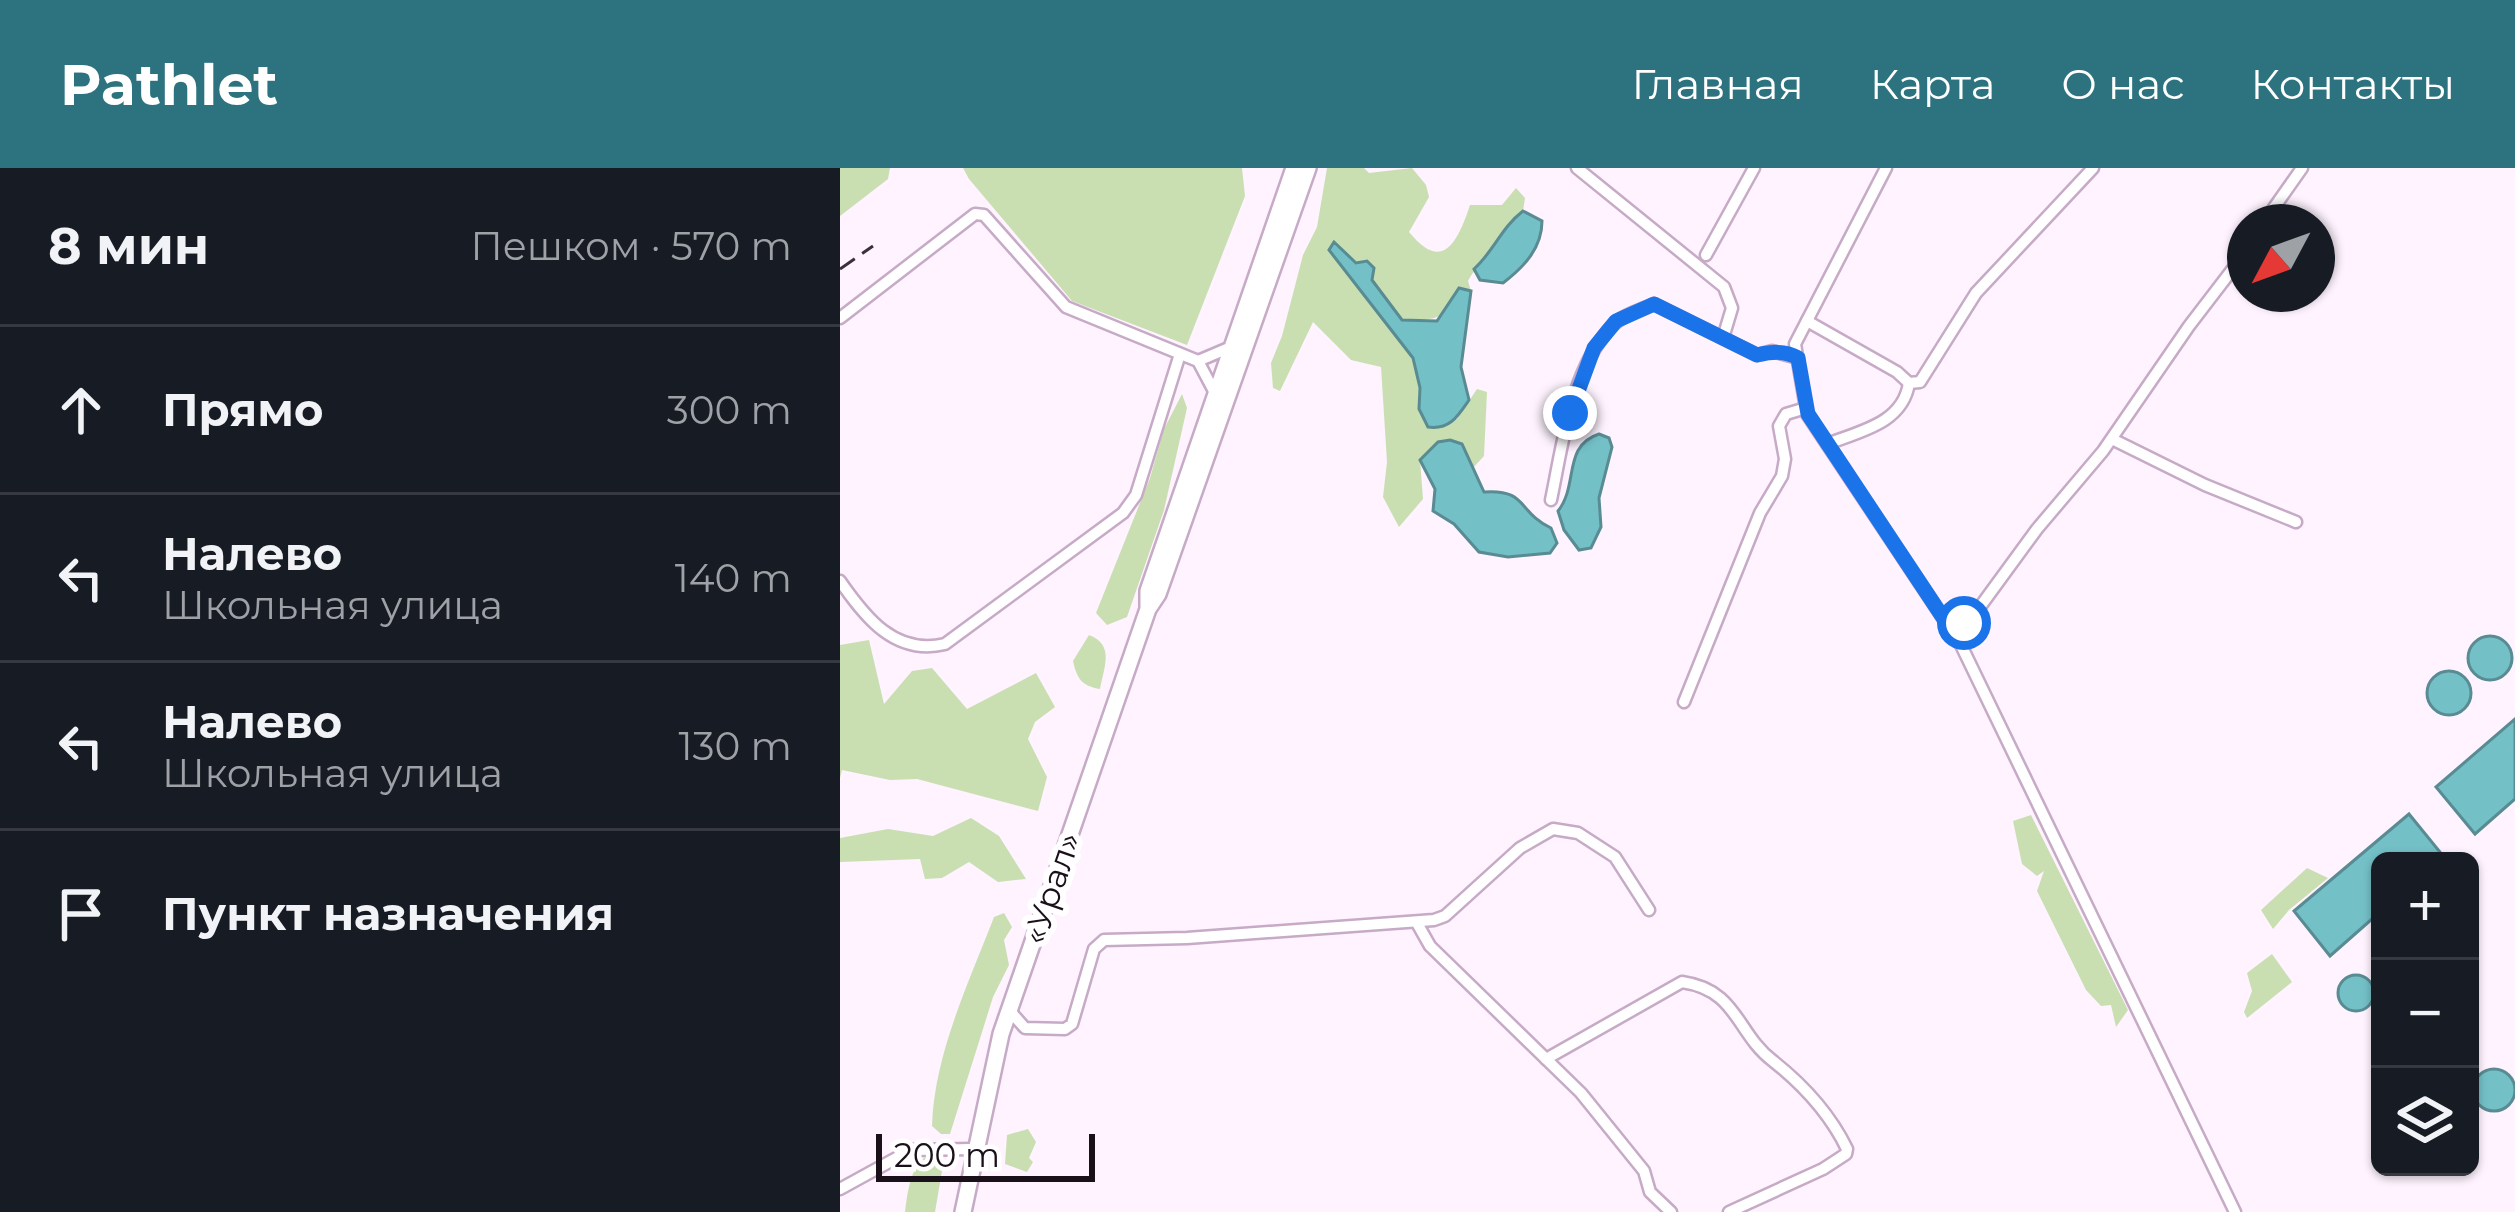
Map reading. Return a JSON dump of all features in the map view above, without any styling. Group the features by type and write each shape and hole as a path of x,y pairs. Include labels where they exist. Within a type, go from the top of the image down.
{"highway":[{"name":"«Урал»","path":"1148,610 1148,591 1294,168"},
{"name":"«Урал»","path":"962,1212 1009,1010 1308,168"}],"street":[{"path":"1576,168 1724,287 1732,308 1723,338"},
{"path":"1706,255 1754,168"},
{"path":"1886,168 1796,344 1806,408 1952,631 2235,1212"},
{"path":"1807,321 1909,383 1920,382 1976,293 2093,168"},
{"path":"2277,204 2302,168"},
{"path":"840,318 975,214 984,215 1066,308 1198,361 1215,393"},
{"path":"1952,631 1976,611 2112,439 2227,276"},
{"path":"1551,500 1570,413 1594,348 1616,321 1654,304 1757,355 1772,351 1798,358"},
{"path":"1198,361 1231,346"},
{"path":"840,581 868,622 889,635 927,648 945,644 1123,513 1136,495 1180,353"},
{"path":"1827,444 1883,423 1907,397 1909,383"},
{"path":"1684,702 1760,513 1782,476 1785,459 1779,426 1786,414 1806,408"},
{"path":"2112,439 2205,485 2296,522"},
{"path":"1009,1010 1025,1028 1065,1029 1072,1024 1094,949 1104,940 1417,923 1445,916 1520,848 1553,829 1578,832 1615,857 1649,910"},
{"path":"1417,923 1430,946 1581,1093 1644,1171 1650,1192 1671,1212"},
{"path":"1546,1059 1682,982 1709,989 1733,1008 1774,1063 1800,1083 1847,1149 1822,1169 1729,1212"},
{"path":"840,1189 911,1150 974,1150"}],"green space":[{"path":"840,168 890,168 888,179 840,216"},
{"path":"963,168 1242,168 1245,196 1187,345 1072,301"},
{"path":"1327,168 1364,168 1369,173 1412,168 1429,197 1409,232 1431,251 1448,248 1470,205 1502,205 1516,188 1525,198 1523,211 1468,281 1471,291 1459,288 1438,317 1402,320 1371,280 1374,268 1340,264 1413,358 1419,410 1457,419 1477,389 1487,392 1484,456 1472,469 1461,444 1438,443 1420,460 1423,499 1399,527 1383,497 1387,462 1381,367 1351,360 1313,322 1280,391 1273,388 1271,363 1303,255 1317,227"},
{"path":"1182,394 1187,408 1164,510 1127,617 1107,625 1096,613 1150,478 1164,429"},
{"path":"1089,635 1105,651 1100,689 1081,681 1073,661"},
{"path":"869,640 884,704 912,671 932,668 967,709 1036,673 1055,707 1035,722 1028,739 1047,777 1038,811 917,779 890,780 842,770 840,778 840,645"},
{"path":"2031,815 2128,1010 2116,1027 2111,1005 2101,1006 2086,990 2037,891 2044,871 2037,876 2022,864 2013,821"},
{"path":"971,818 999,836 1026,879 998,882 969,862 942,878 925,879 920,859 840,862 840,838 888,829 933,836"},
{"path":"2307,868 2328,878 2273,929 2261,910"},
{"path":"1004,913 1012,927 1004,940 1009,965 993,997 950,1134 941,1134 932,1126 946,1046 994,917"},
{"path":"2272,954 2292,982 2247,1018 2244,1012 2252,991 2247,973"},
{"path":"1028,1129 1036,1142 1027,1172 1005,1164 1007,1135"},
{"path":"932,1153 944,1159 935,1212 905,1212 915,1171"}],"water":[{"path":"1523,211 1542,221 1530,256 1503,283 1480,280 1474,269"},
{"path":"1334,242 1356,263 1367,261 1374,268 1372,280 1402,320 1437,321 1459,288 1471,291 1461,367 1469,400 1448,424 1428,427 1419,409 1413,358 1329,250"},
{"path":"1599,434 1609,438 1612,447 1599,498 1601,527 1591,548 1579,550 1564,530 1558,511 1580,447"},
{"path":"1438,442 1462,444 1484,492 1516,498 1551,528 1557,543 1550,553 1508,557 1479,552 1454,524 1433,511 1435,489 1420,460"},
{"path":"2490,636 2506,642 2512,658 2506,674 2490,680 2474,674 2468,658 2474,642"},
{"path":"2449,671 2465,677 2471,693 2465,709 2449,715 2433,709 2427,693 2433,677"},
{"path":"2515,719 2515,799 2475,834 2436,787"},
{"path":"2409,814 2440,852 2371,852 2371,920 2330,956 2294,911"},
{"path":"2356,975 2369,980 2369,1006 2356,1011 2343,1006 2338,993 2343,980"},
{"path":"2486,1070 2502,1070 2514,1082 2514,1098 2502,1110 2479,1105 2479,1075"}],"railway":[{"path":"840,269 873,246"}],"route":[{"path":"1570,413 1594,348 1616,321 1654,304 1757,355 1772,351 1793,355 1798,358 1808,414 1952,631 1964,623"}]}
